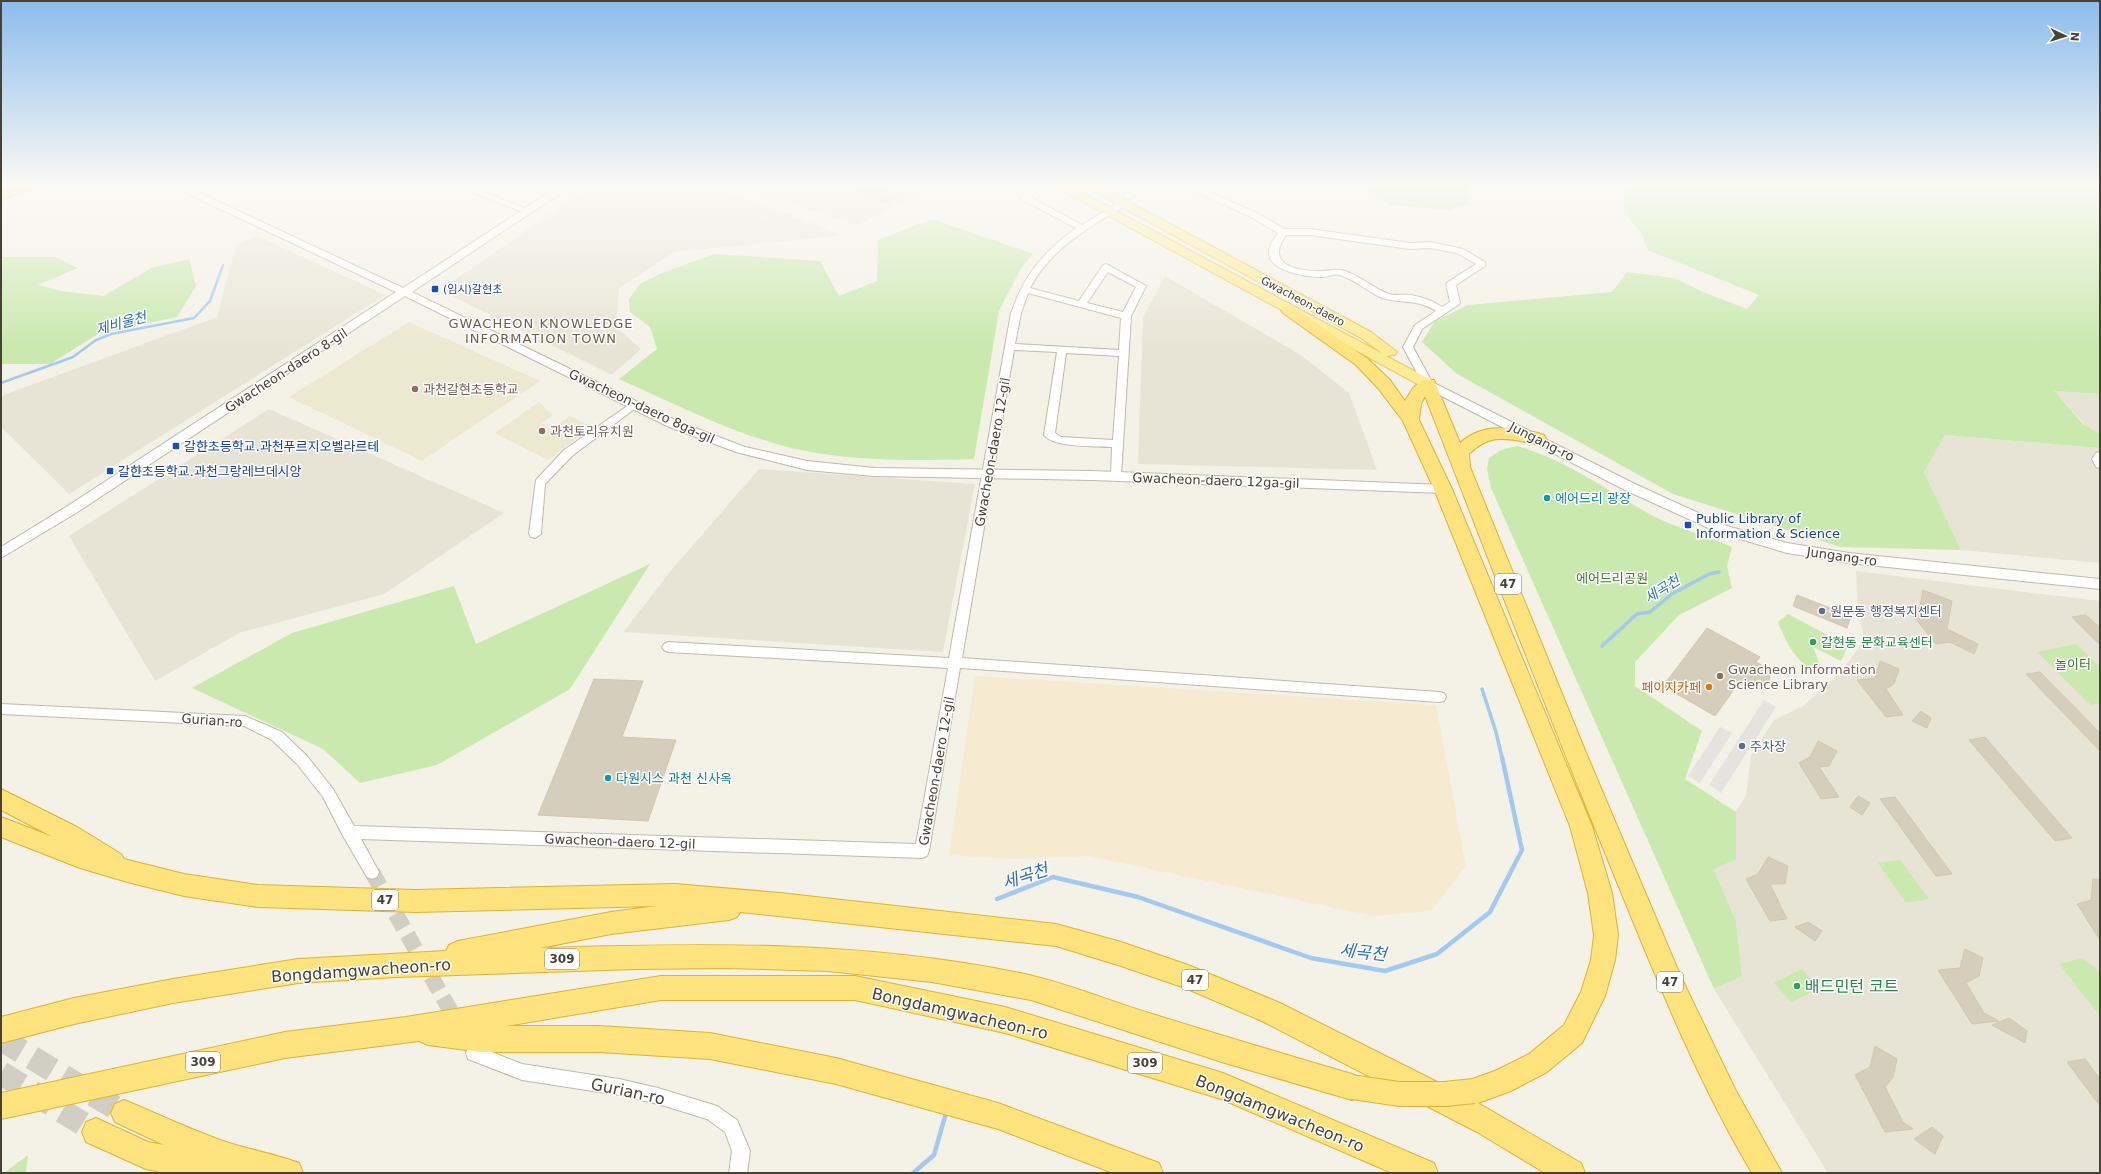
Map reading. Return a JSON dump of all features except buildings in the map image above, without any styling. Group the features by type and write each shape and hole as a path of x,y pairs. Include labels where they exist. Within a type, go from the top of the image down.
{"highway":[{"path":"1288,310 1362,362 1384,384 1411,420 1443,489"},
{"path":"1411,420 1412,405 1417,392 1428,384"},
{"name":"47","path":"1428,384 1587,784 1689,1027 1748,1141 1768,1173"},
{"path":"1461,467 1460,453 1472,441 1491,432 1538,439"},
{"name":"Bongdamgwacheon-ro","path":"1,1030 74,1011 181,990 298,972 397,965 534,960 726,956 828,959 924,969 1031,988 1225,1050 1352,1087 1399,1094 1445,1094 1474,1091 1502,1082 1538,1063 1573,1034 1592,996 1603,960 1606,935 1600,893 1581,826 1443,489"},
{"path":"1,799 69,834 131,872"},
{"name":"47","path":"1,827 80,858 131,872 222,891 303,898 416,901 675,895 780,904 1056,935 1121,954 1188,977 1271,1012 1480,1118 1572,1173"},
{"path":"397,965 611,923 695,912 780,904"},
{"name":"Bongdamgwacheon-ro","path":"406,1030 661,988 855,988 1005,1020 1223,1086 1424,1173"},
{"path":"406,1030 482,1039 599,1039 710,1046 836,1071 998,1116 1149,1173"},
{"name":"309","path":"1,1106 285,1045 406,1030"},
{"path":"124,1113 192,1144 262,1168 289,1173"},
{"path":"96,1132 146,1155 190,1165 274,1173"}],"main road":[{"name":"Gwacheon-daero","path":"1156,239 1288,310 1347,339 1428,384"},
{"name":"Gwacheon-daero","path":"1194,239 1366,334 1378,342 1428,384"},
{"path":"1347,339 1362,340 1365,338 1366,334"}],"street":[{"name":"Gwacheon-daero 8ga-gil","path":"294,239 406,292 633,405 701,436 776,459 820,466 879,471 988,473"},
{"name":"Gwacheon-daero 8-gil","path":"1,553 78,505 486,239"},
{"name":"Gwacheon-daero 12-gil","path":"348,832 922,851 1016,313 1024,289 1042,264 1068,239"},
{"path":"1277,239 1274,243 1272,251 1276,262 1288,268 1323,274 1338,272 1396,299 1410,298 1426,301 1442,311"},
{"path":"1358,239 1410,246 1430,245 1460,251 1482,264 1451,284 1455,303 1418,327 1408,347 1428,384"},
{"path":"1082,304 1106,267 1141,286 1126,316 1116,476"},
{"path":"1024,289 1126,316"},
{"path":"1011,347 1123,353"},
{"path":"1062,350 1049,435 1059,440 1118,444"},
{"name":"Jungang-ro","path":"1428,384 1630,487 1722,529 1787,548 1849,558 2100,584"},
{"path":"535,534 540,483 568,453 633,405"},
{"path":"2100,456 2097,459 2100,464"},
{"name":"Gwacheon-daero 12ga-gil","path":"988,473 1116,476 1443,489"},
{"path":"668,647 956,663 1439,698"},
{"name":"Gurian-ro","path":"1,709 245,721 277,736 302,760 328,793 348,832 372,872"},
{"name":"Gurian-ro","path":"474,1053 522,1072 619,1087 658,1096 711,1112 731,1126 741,1151 738,1173"}],"shaded area":[{"path":"251,239 264,239 385,295 69,494 1,427 1,396 217,317 236,245"},
{"path":"514,239 805,239 674,252 619,288 616,327 641,349 612,375 440,290"},
{"path":"1165,276 1301,355 1349,393 1377,470 1138,464 1143,318"},
{"name":"과천갈현초등학교","path":"409,322 540,381 422,461 289,397"},
{"path":"2054,391 2100,394 2100,434 2084,424"},
{"name":"과천토리유치원","path":"539,402 553,415 541,423 552,429 570,416 592,427 548,460 495,433"},
{"path":"269,409 504,513 384,594 239,633 155,681 69,536"},
{"path":"1945,435 2100,448 2100,563 1961,550 1924,472"},
{"path":"759,469 975,484 943,652 623,632 674,567"},
{"path":"1856,571 2100,601 2100,1173 1828,1173 1714,989 1742,975 1736,921 1714,870 1736,859 1736,812 1746,795 1751,756 1774,720 1803,706 1841,672 1865,639 1858,614"},
{"path":"975,676 1436,705 1466,866 1431,911 1374,916 1088,856 1011,859 949,855"},
{"name":"주차장","path":"1764,700 1776,707 1721,793 1709,785"},
{"name":"주차장","path":"1720,727 1732,733 1700,783 1688,776"}],"green space":[{"path":"989,239 1033,254 1020,270 999,311 974,459 874,459 800,450 756,438 696,414 619,379 657,349 650,327 630,312 629,299 640,284 662,273 715,254 820,261 839,296 877,281 878,240"},
{"path":"1643,239 2100,239 2100,394 2054,391 2083,424 2100,434 2100,448 1945,435 1924,472 1961,550 1841,547 1673,494 1457,374 1422,342 1435,321 1468,305 1612,292 1627,272 1674,278 1703,292 1747,309 1759,295 1648,250"},
{"path":"1,257 55,257 78,268 38,285 61,291 104,296 151,268 189,259 196,286 177,317 98,334 50,364 1,364"},
{"name":"에어드리공원","path":"1517,446 1535,452 1571,468 1655,517 1732,547 1727,566 1732,588 1679,615 1635,662 1635,686 1702,731 1685,779 1736,812 1736,859 1714,870 1736,921 1742,976 1714,989 1491,488 1487,469 1489,458 1501,450"},
{"path":"650,564 570,689 437,765 360,783 323,749 192,688 292,633 454,586 476,644"},
{"name":"갈현동 문화교육센터","path":"1788,614 1848,646 1841,661 1813,647 1821,667 1815,672 1802,662 1788,644 1778,622"},
{"name":"놀이터","path":"2076,644 2100,667 2100,703 2091,705 2037,652"},
{"path":"1900,860 1929,899 1906,903 1878,863"},
{"path":"2082,958 2100,972 2100,1016 2059,964"},
{"name":"배드민턴 코트","path":"1802,969 1819,989 1791,1002 1774,983"},
{"path":"28,1155 26,1173 4,1173"}],"waterway":[{"name":"제비울천","path":"1,383 73,357 96,340 111,334 194,318 210,301 223,265"},
{"name":"세곡천","path":"1602,646 1637,614 1650,612 1672,594 1709,574 1719,572"},
{"name":"세곡천","path":"1482,689 1496,732 1502,758"},
{"name":"세곡천","path":"997,899 1053,877 1138,897 1311,958 1385,971 1437,954 1490,912 1522,850 1502,757"},
{"name":"세곡천","path":"913,1173 934,1155 946,1113"}],"tunnel":[{"path":"372,872 458,1024"},
{"path":"1,1039 124,1113"},
{"path":"1,1073 96,1132"}],"place":[{"name":"(임시)갈현초","path":"435,289"},
{"name":"과천갈현초등학교","path":"415,389"},
{"name":"과천토리유치원","path":"542,431"},
{"name":"갈햔초등학교.과천푸르지오벨라르테","path":"176,446"},
{"name":"갈햔초등학교.과천그랑레브데시앙","path":"110,471"},
{"name":"에어드리 광장","path":"1547,498"},
{"name":"Public Library of Information & Science","path":"1688,525"},
{"name":"원문동 행정복지센터","path":"1822,611"},
{"name":"갈현동 문화교육센터","path":"1813,642"},
{"name":"Gwacheon Information Science Library","path":"1720,676"},
{"name":"페이지카페","path":"1709,687"},
{"name":"주차장","path":"1742,746"},
{"name":"다원시스 과천 신사옥","path":"608,778"},
{"name":"배드민턴 코트","path":"1797,986"}],"district":[{"name":"GWACHEON KNOWLEDGE INFORMATION TOWN","path":"541,330"}]}
